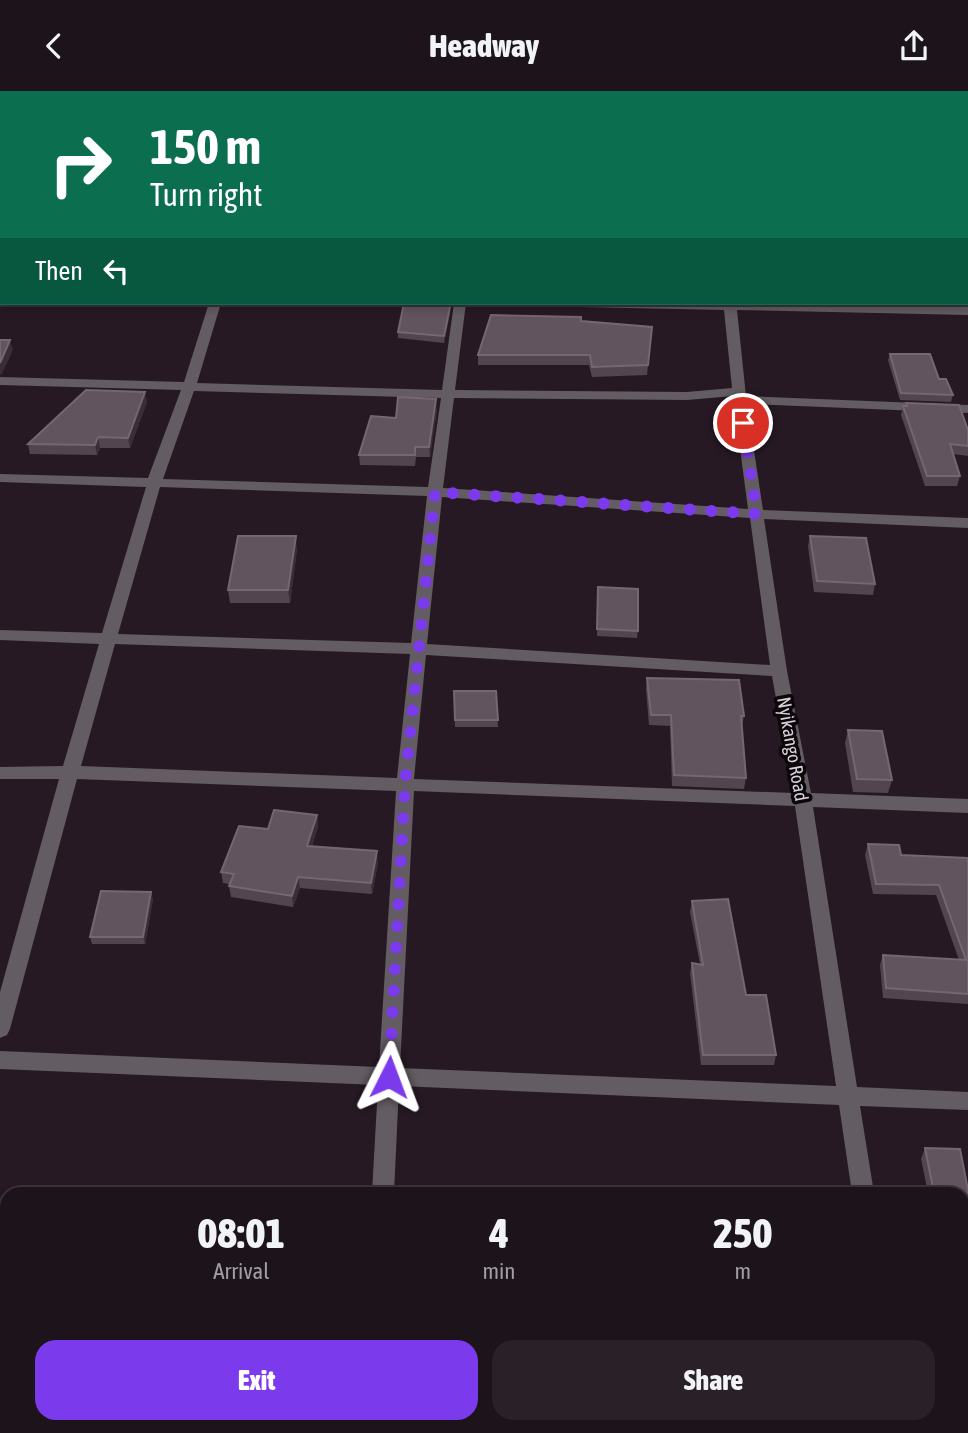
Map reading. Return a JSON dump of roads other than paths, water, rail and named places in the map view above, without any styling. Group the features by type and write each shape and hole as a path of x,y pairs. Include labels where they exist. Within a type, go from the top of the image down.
{"street":[{"path":"0,1029 70,772 154,483 189,387 214,305"},
{"path":"383,1187 405,784 435,492 460,305"},
{"path":"730,305 968,311"},
{"name":"Nyikango Road","path":"730,305 739,396 779,671 803,799 862,1187"},
{"path":"0,381 448,394 739,396 968,409"},
{"path":"0,478 435,492 757,514 968,523"},
{"path":"0,635 420,649 779,671"},
{"path":"0,773 70,772 968,806"},
{"path":"0,1059 968,1101"}]}
